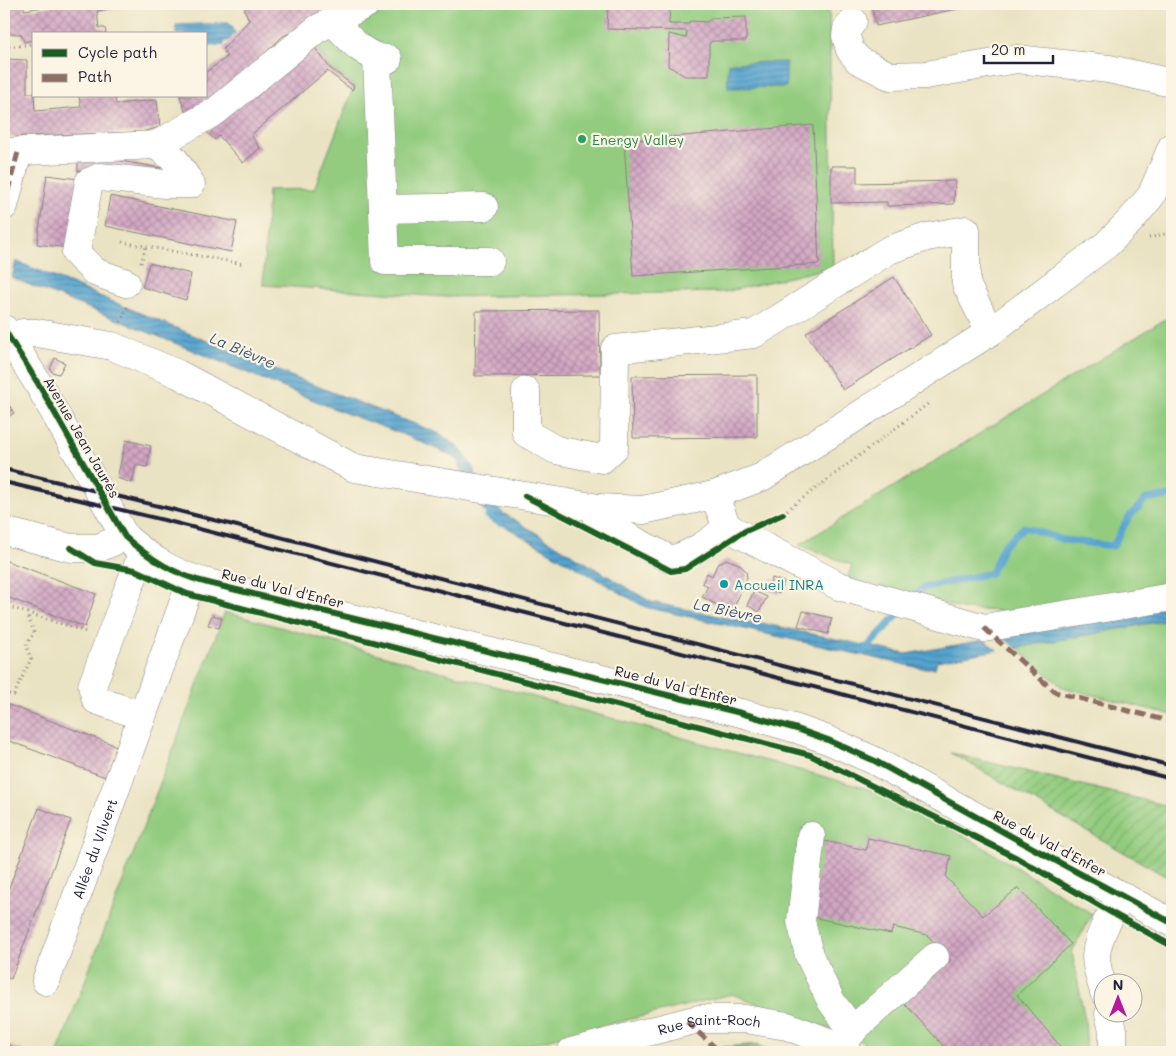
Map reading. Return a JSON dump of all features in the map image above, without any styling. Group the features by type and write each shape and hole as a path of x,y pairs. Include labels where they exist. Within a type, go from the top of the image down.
{"street":[{"path":"4,206 11,152 156,145 216,111 317,29 366,4"},
{"path":"853,21 847,29 846,36 850,50 858,60 890,76 926,75 1017,59 1109,69 1172,83"},
{"path":"334,22 360,49 382,59 385,261 490,261"},
{"path":"127,294 96,272 76,253 89,182 100,177 165,184 191,184 174,159 156,145"},
{"path":"7,334 36,333 112,346 178,374 354,468 598,508 643,510 714,495 762,477 990,332 1106,244 1131,220 1151,196 1172,147"},
{"path":"383,209 484,207"},
{"path":"526,391 526,432 556,450 602,459 614,448 615,349 754,334 889,250 926,236 966,230 966,284 990,332"},
{"name":"Avenue Jean Jaurès","path":"7,334 134,545"},
{"path":"714,495 734,530 840,586 984,628 1172,598"},
{"path":"598,508 598,521 671,560 690,554 715,537 734,530"},
{"path":"4,531 71,548 134,545 129,587 92,686 96,700 142,716"},
{"name":"Rue du Val d'Enfer","path":"134,545 167,568 192,579 732,711 797,729 828,740 875,761 1172,923"},
{"name":"Allée du Vilvert","path":"46,981 192,579"},
{"path":"811,836 800,921 809,955 831,1001 846,1044 935,956"},
{"path":"1100,974 1096,958 1099,940 1112,913 1123,896"},
{"name":"Rue Saint-Roch","path":"571,1052 698,1019 745,1019 787,1026 846,1044"},
{"path":"1111,1024 1113,1052"}],"path":[{"path":"4,47 32,44"},
{"path":"122,242 244,264"},
{"path":"120,324 127,294"},
{"path":"734,530 783,514"},
{"path":"4,623 10,608 109,640"},
{"path":"4,693 14,695 31,659 26,645 34,633 27,613"}],"green space":[{"name":"Energy Valley","path":"416,4 829,4 833,267 725,292 445,297 263,285 268,190 314,189 354,86 330,68 314,44 375,14"},
{"path":"1172,315 1172,587 1016,612 962,609 848,577 852,565 799,545"},
{"path":"225,612 905,799 1092,914 1072,952 1085,1020 1087,1052 874,1052 862,1042 732,994 498,1052 58,1052"},
{"path":"1172,619 1172,715 1062,687 1016,648"},
{"path":"951,753 1172,807 1172,880"},
{"path":"758,1044 770,1052 671,1052"}],"water":[{"path":"228,23 232,26 235,33 228,41 224,41 224,45 208,46 208,32 176,32 176,25"},
{"path":"786,62 786,87 728,88 728,63"},
{"path":"16,261 293,377 438,433 453,443 464,454 480,483 469,482 459,467 458,460 424,443 335,409 12,278"},
{"path":"475,495 651,602 752,623 752,621 906,654 984,640 997,650 937,661 935,668 920,668 645,607 494,520 482,509"},
{"path":"1172,606 1172,619 1016,648 1003,637"}],"building":[{"path":"50,4 129,4 129,6 97,11 99,28 105,28 106,32 32,32 32,40 24,42 21,34 4,34 4,5 24,5 24,10 51,6"},
{"path":"245,4 329,4 330,12 283,36 216,100 186,114 181,98 208,98 208,71 227,57 223,49 249,20 245,11"},
{"path":"608,4 670,4 669,24 689,24 690,21 707,22 712,18 746,17 746,41 712,41 709,44 709,76 685,76 668,66 669,34 686,38 687,31 607,29"},
{"path":"871,4 960,4 961,8 876,26"},
{"path":"313,45 330,68 354,86 352,90 327,71 251,135 260,148 243,163 219,136 215,140 207,132"},
{"path":"5,59 27,60 27,93 32,93 32,98 34,98 35,111 81,107 79,98 115,98 116,104 157,100 160,127 141,132 23,136 4,139"},
{"path":"813,125 819,264 633,276 624,141"},
{"path":"98,157 161,168 158,178 96,171 78,171 78,160"},
{"path":"831,166 857,166 857,183 955,181 954,204 887,206 887,202 831,203"},
{"path":"47,175 78,179 68,248 37,244"},
{"path":"110,196 237,222 231,252 105,226"},
{"path":"149,263 191,274 186,300 142,287"},
{"path":"894,277 931,335 843,390 806,333"},
{"path":"599,310 600,375 475,376 476,311"},
{"path":"55,358 65,363 59,374 52,372 50,369"},
{"path":"757,375 757,437 633,438 632,376"},
{"path":"4,397 14,413 4,420"},
{"path":"126,440 151,446 147,467 136,465 132,483 117,478"},
{"name":"Accueil INRA","path":"726,559 739,564 746,571 747,578 734,607 729,611 702,597 708,586 702,583 707,573 712,576 717,565"},
{"path":"4,560 96,594 85,627 4,596"},
{"path":"772,578 784,582 779,594 768,590"},
{"path":"754,591 767,597 759,612 747,605"},
{"path":"803,611 832,618 828,634 798,626"},
{"path":"212,615 222,618 219,628 208,625"},
{"path":"4,703 117,746 105,777 4,739"},
{"path":"39,808 71,820 11,979 4,977 4,901"},
{"path":"868,838 951,856 946,877 983,916 1018,888 1071,944 1017,995 1065,1052 949,1052 904,1003 951,960 927,935 893,927 891,934 812,917 815,886 825,841 866,850"},
{"path":"4,1044 26,1052 4,1052"}],"waterway":[{"path":"911,600 923,588 991,573 1003,546 1024,527 1064,540 1113,546 1129,517 1146,499 1172,496"},
{"name":"La Bièvre","path":"488,516 500,523"},
{"path":"863,652 902,610"}],"railway":[{"path":"4,469 171,509 1172,766"},
{"path":"4,482 168,521 1172,779"}],"marked path":[{"path":"4,206 18,152"},
{"path":"984,628 1055,692 1172,722"},
{"path":"687,1022 720,1052"}],"cycle path":[{"path":"4,329 39,385 125,537 154,559 174,571 196,580 741,713 797,729 828,740 875,761 1172,923"},
{"path":"525,496 671,571 685,569 741,533 783,514"},
{"path":"71,548 95,563 135,570 187,594 810,755 1017,858 1172,946"}],"place":[{"name":"Energy Valley","path":"582,139"},
{"name":"Accueil INRA","path":"724,584"}]}
